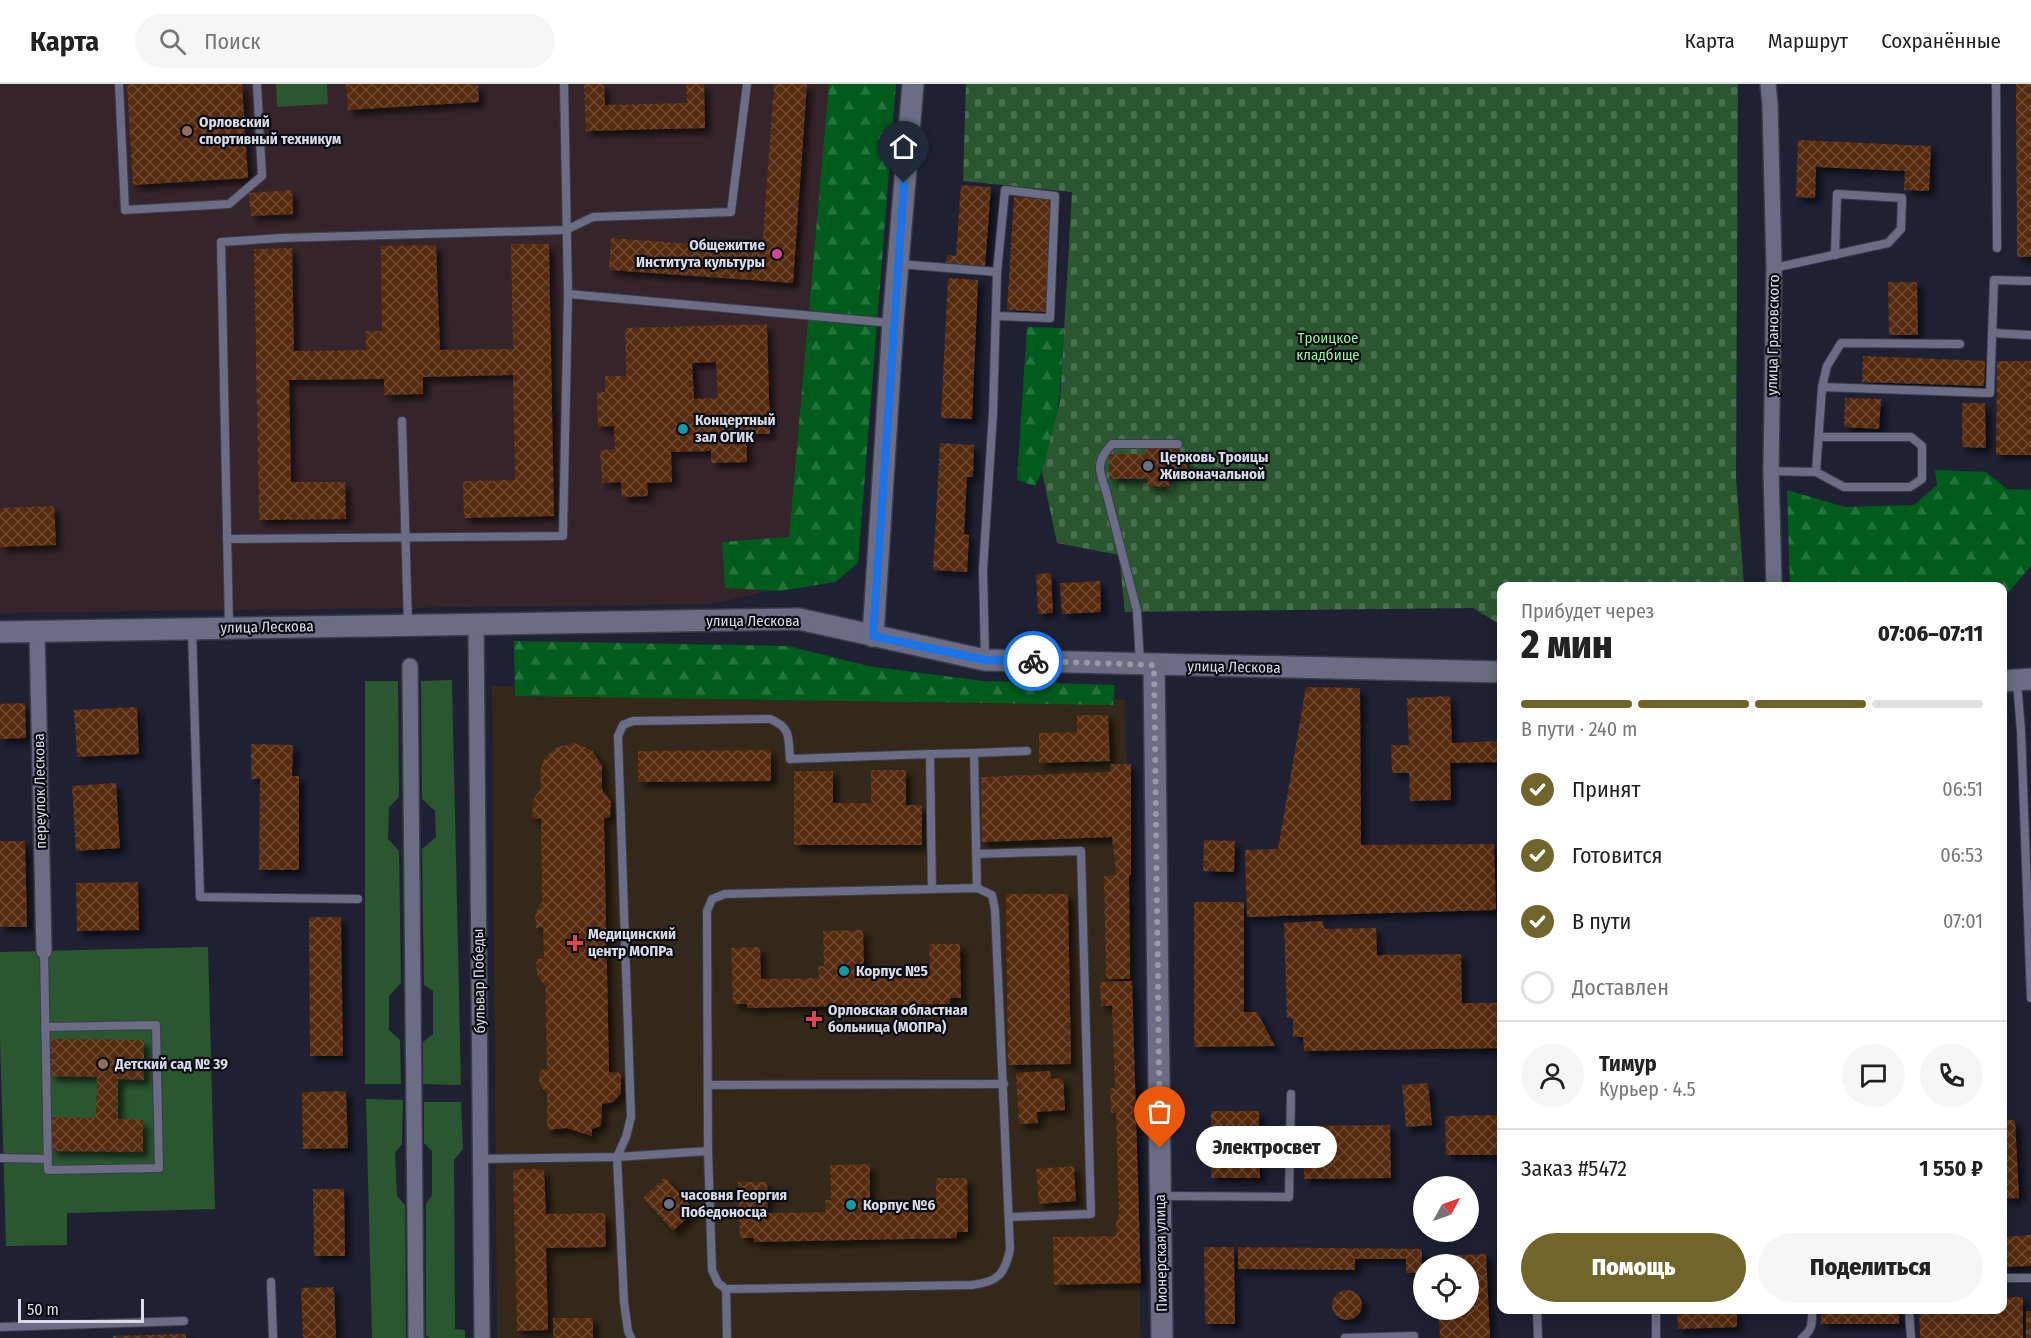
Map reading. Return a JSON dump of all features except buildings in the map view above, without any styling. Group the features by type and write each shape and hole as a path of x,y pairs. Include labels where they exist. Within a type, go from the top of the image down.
{"main road":[{"path":"873,636 893,323 913,84"},
{"name":"улица Лескова","path":"0,632 799,620 985,660 1497,672"},
{"name":"Пионерская улица","path":"1147,665 1161,1196 1162,1338"}],"street":[{"name":"улица Грановского","path":"1768,84 1774,268 1771,471 1774,582"},
{"name":"бульвар Победы","path":"476,625 482,1338"},
{"name":"переулок Лескова","path":"37,631 44,951"},
{"path":"410,666 416,1338"}],"lane":[{"path":"118,84 125,210 229,204 262,176 257,84"},
{"path":"227,539 563,536 568,294 564,84"},
{"path":"229,628 221,242 281,238 566,230 593,217 730,212 747,84"},
{"path":"1995,84 1997,248"},
{"path":"985,660 983,570 993,413 997,272 1005,190 1055,196 1050,318 996,316"},
{"path":"1774,268 1835,255 1888,243 1901,229 1902,198 1837,194 1835,255"},
{"path":"898,264 997,272"},
{"path":"1822,387 1990,393 1994,280 2031,281"},
{"path":"568,294 893,323"},
{"path":"1992,333 2031,335"},
{"path":"1816,471 1822,387 1827,366 1841,343 1960,344"},
{"path":"402,421 408,626"},
{"path":"1771,471 1816,471 1844,487 1910,487 1922,479 1922,446 1911,437 1820,437"},
{"path":"1147,665 1137,611 1106,491 1099,473 1102,455 1112,444 1178,444"},
{"path":"192,628 200,897 358,899"},
{"path":"2017,680 2031,998"},
{"path":"631,1338 624,1302 617,1157 626,1137 631,1117 618,736 623,726 633,721 770,719 783,725 787,732 790,759 1027,751"},
{"path":"974,753 977,888"},
{"path":"930,754 932,889"},
{"path":"976,854 1081,851 1091,1214 1009,1217"},
{"path":"977,888 992,895 996,910 1010,1249 1007,1263 1000,1275 987,1283 960,1285 726,1289 718,1283 712,1270 708,1151 707,911 712,899 725,894 977,888"},
{"path":"44,951 45,1027 48,1170 159,1167 156,1025 45,1027"},
{"path":"708,1085 1004,1084"},
{"path":"1161,1196 1289,1197 1291,1094"},
{"path":"480,1160 617,1157 708,1151"},
{"path":"0,1158 48,1159"},
{"path":"2007,1278 2031,1278"},
{"path":"271,1282 273,1338"},
{"path":"726,1289 728,1338"},
{"path":"1537,1314 1538,1338"},
{"path":"1656,1314 1656,1338"},
{"path":"1803,1338 1810,1333 1812,1314"},
{"path":"1909,1314 1911,1338"},
{"path":"0,1327 184,1321"},
{"path":"1345,1338 1413,1336"},
{"path":"1803,1338 1808,1338"}],"shaded area":[{"path":"0,84 845,84 802,583 712,604 0,613"},
{"name":"Орловская областная больница (МОПРа)","path":"492,686 1125,700 1141,1338 497,1338"}],"green space":[{"path":"276,84 327,84 328,104 277,107"},
{"path":"829,84 896,84 858,563 835,582 780,591 725,588 722,542 789,537"},
{"name":"Троицкое кладбище","path":"966,84 1738,84 1736,476 1744,582 1497,582 1497,623 1473,608 1125,612 1119,555 1057,543 1042,472 1060,402 1072,192 963,181"},
{"path":"1027,327 1064,328 1058,409 1050,449 1035,486 1017,480"},
{"path":"1935,470 1986,472 2007,489 2031,490 2031,566 2007,594 2007,582 1790,582 1787,490 1845,507 1914,505 1937,485"},
{"path":"514,641 788,646 868,666 983,681 1115,685 1113,705 515,696"},
{"path":"452,680 461,1085 423,1084 423,1042 433,1034 433,991 424,985 422,849 436,837 435,811 422,799 421,681"},
{"path":"365,681 398,681 399,797 389,807 388,839 399,851 401,983 389,996 389,1030 400,1040 401,1084 365,1084"},
{"path":"208,947 215,1209 67,1213 67,1245 6,1246 0,952"},
{"path":"366,1099 403,1100 402,1144 395,1153 397,1196 405,1205 406,1338 372,1338"},
{"path":"424,1102 461,1102 463,1149 454,1160 455,1329 465,1330 465,1338 430,1338 426,1335 426,1204 432,1195 432,1151 424,1143"}],"way so far":[{"path":"1033,661 1154,665 1160,1148"}],"place":[{"name":"Орловский спортивный техникум","path":"187,131"},
{"name":"Общежитие Института культуры","path":"777,254"},
{"name":"Концертный зал ОГИК","path":"683,429"},
{"name":"Церковь Троицы Живоначальной","path":"1148,466"},
{"name":"Медицинский центр МОПРа","path":"575,943"},
{"name":"Корпус №5","path":"844,971"},
{"name":"Орловская областная больница (МОПРа)","path":"814,1019"},
{"name":"Детский сад № 39","path":"103,1064"},
{"name":"Электросвет","path":"1160,1148"},
{"name":"часовня Георгия Победоносца","path":"669,1204"},
{"name":"Корпус №6","path":"851,1205"}],"route":[{"path":"904,183 873,636 985,660 1033,661"}]}
